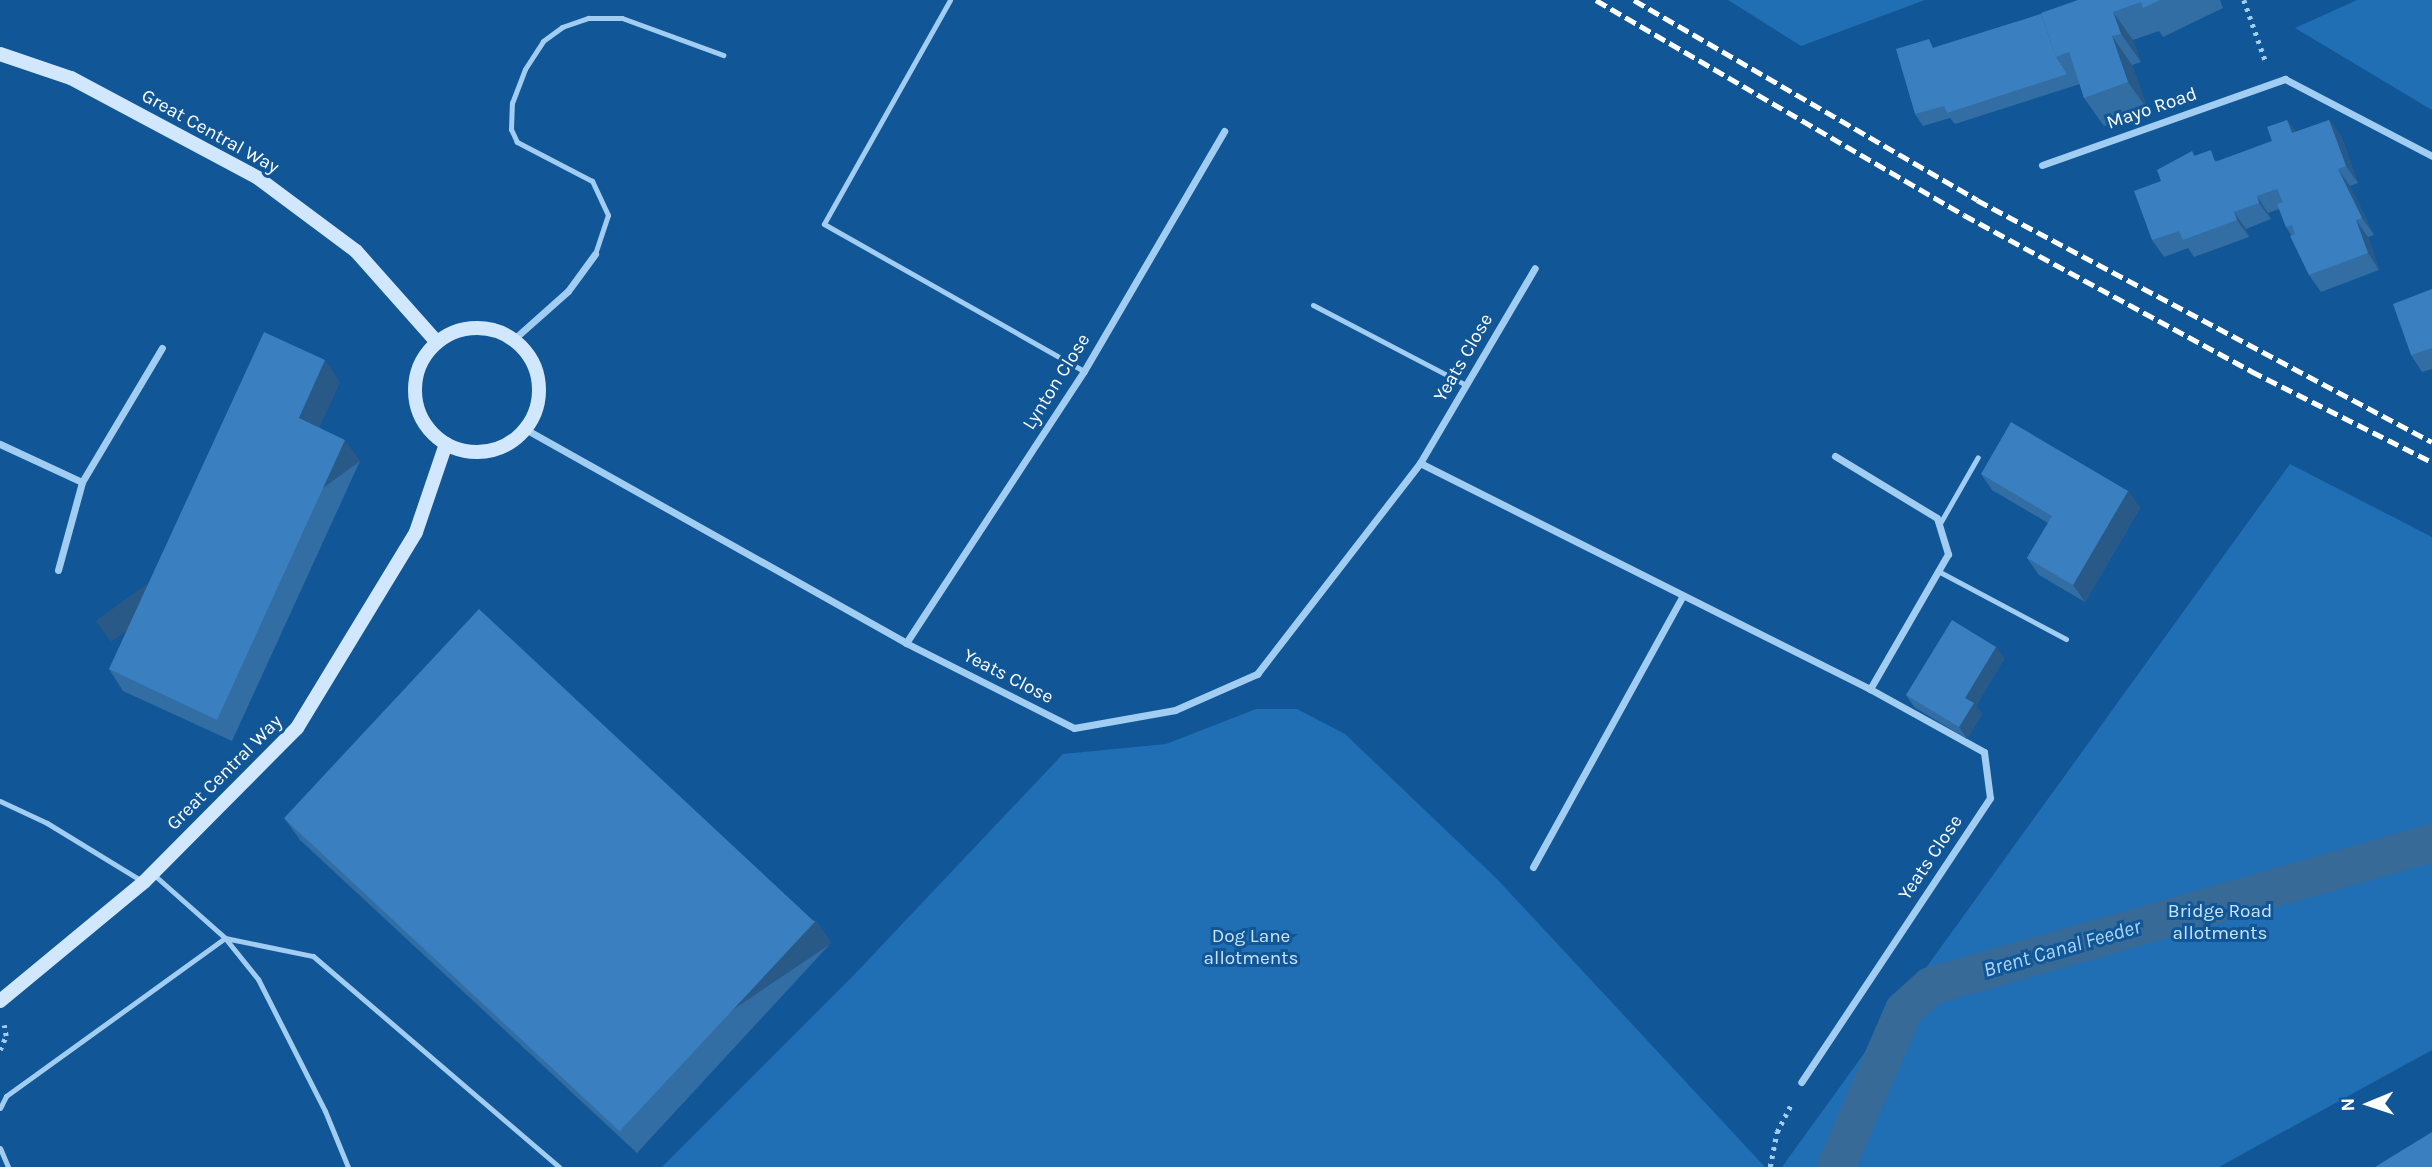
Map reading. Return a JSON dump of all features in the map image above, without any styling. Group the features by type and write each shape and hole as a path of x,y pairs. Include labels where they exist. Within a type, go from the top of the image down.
{"main road":[{"name":"Great Central Way","path":"0,54 71,78 258,178 356,251 436,341"},
{"path":"467,327 489,328 514,339 529,355 538,374 537,408 527,430 503,449 469,452 446,444 429,430 416,405 414,383 421,362 436,341 467,327"},
{"name":"Great Central Way","path":"0,1001 149,878 297,728 416,532 446,444"}],"street":[{"path":"2274,83 2285,79 2432,156"},
{"name":"Mayo Road","path":"2042,164 2274,83"},
{"name":"Lynton Close","path":"906,643 1084,371 1224,131"},
{"path":"514,339 568,291 595,254"},
{"name":"Yeats Close","path":"527,430 906,643 1074,728 1175,710 1257,674 1420,463 1535,268"},
{"path":"58,570 82,482 162,348"},
{"path":"0,444 82,482"},
{"path":"1835,456 1937,518 1948,554 1870,689"},
{"name":"Yeats Close","path":"1420,463 1682,597 1870,689 1984,752 1990,798 1801,1082"},
{"path":"1533,867 1682,597"}],"lane":[{"path":"950,0 824,224 1084,371"},
{"path":"595,254 608,215 592,181 517,142 511,129 512,103 525,69 544,41 562,27 588,18 622,18 723,55"},
{"path":"1313,305 1466,385"},
{"path":"1939,525 1978,457"},
{"path":"1938,571 2066,639"},
{"path":"0,801 149,878 225,938 258,979 326,1111 348,1167"},
{"path":"0,1108 6,1096 225,938 313,956 559,1167"},
{"path":"0,1148 8,1167"}],"path":[{"path":"2244,0 2274,83"},
{"path":"1770,1167 1777,1132 1801,1082"}],"green space":[{"path":"1728,0 1925,0 1801,46"},
{"path":"2357,0 2432,0 2432,110 2295,28"},
{"name":"Bridge Road allotments","path":"2290,464 2432,537 2432,1050 2219,1167 1782,1167"},
{"name":"Dog Lane allotments","path":"1256,709 1297,709 1345,734 1497,879 1765,1167 662,1167 852,977 1063,754 1166,744"}],"building":[{"path":"2078,0 2160,0 2143,8 2141,2 2113,12 2121,34 2112,36 2128,82 2084,98 2069,52 2056,57 2041,13"},
{"path":"2041,14 2056,57 2067,74 1947,113 1944,106 1915,114 1896,49 1929,39 1933,48"},
{"path":"2287,120 2292,133 2329,120 2346,166 2338,169 2362,218 2356,220 2368,253 2309,275 2290,236 2295,234 2292,225 2286,227 2277,204 2283,202 2277,189 2257,196 2259,203 2234,212 2237,220 2183,240 2179,231 2152,240 2134,191 2161,181 2157,170 2192,151 2194,156 2211,150 2215,162 2272,141 2267,127"},
{"path":"2432,289 2432,348 2411,355 2393,304"},
{"path":"264,332 325,360 299,418 345,440 217,720 109,669"},
{"path":"2011,422 2128,491 2073,585 2027,558 2052,516 1981,474"},
{"path":"479,609 815,922 620,1131 284,818"},
{"path":"1952,620 1996,647 1965,698 1974,703 1959,727 1906,695"},
{"path":"2432,1132 2432,1167 2375,1167"}],"waterway":[{"name":"Brent Canal Feeder","path":"1836,1167 1904,1010 1931,986 2432,843"}],"railway":[{"path":"1596,0 1964,215 2251,371 2432,462"},
{"path":"1634,0 1977,200 2432,442"}]}
